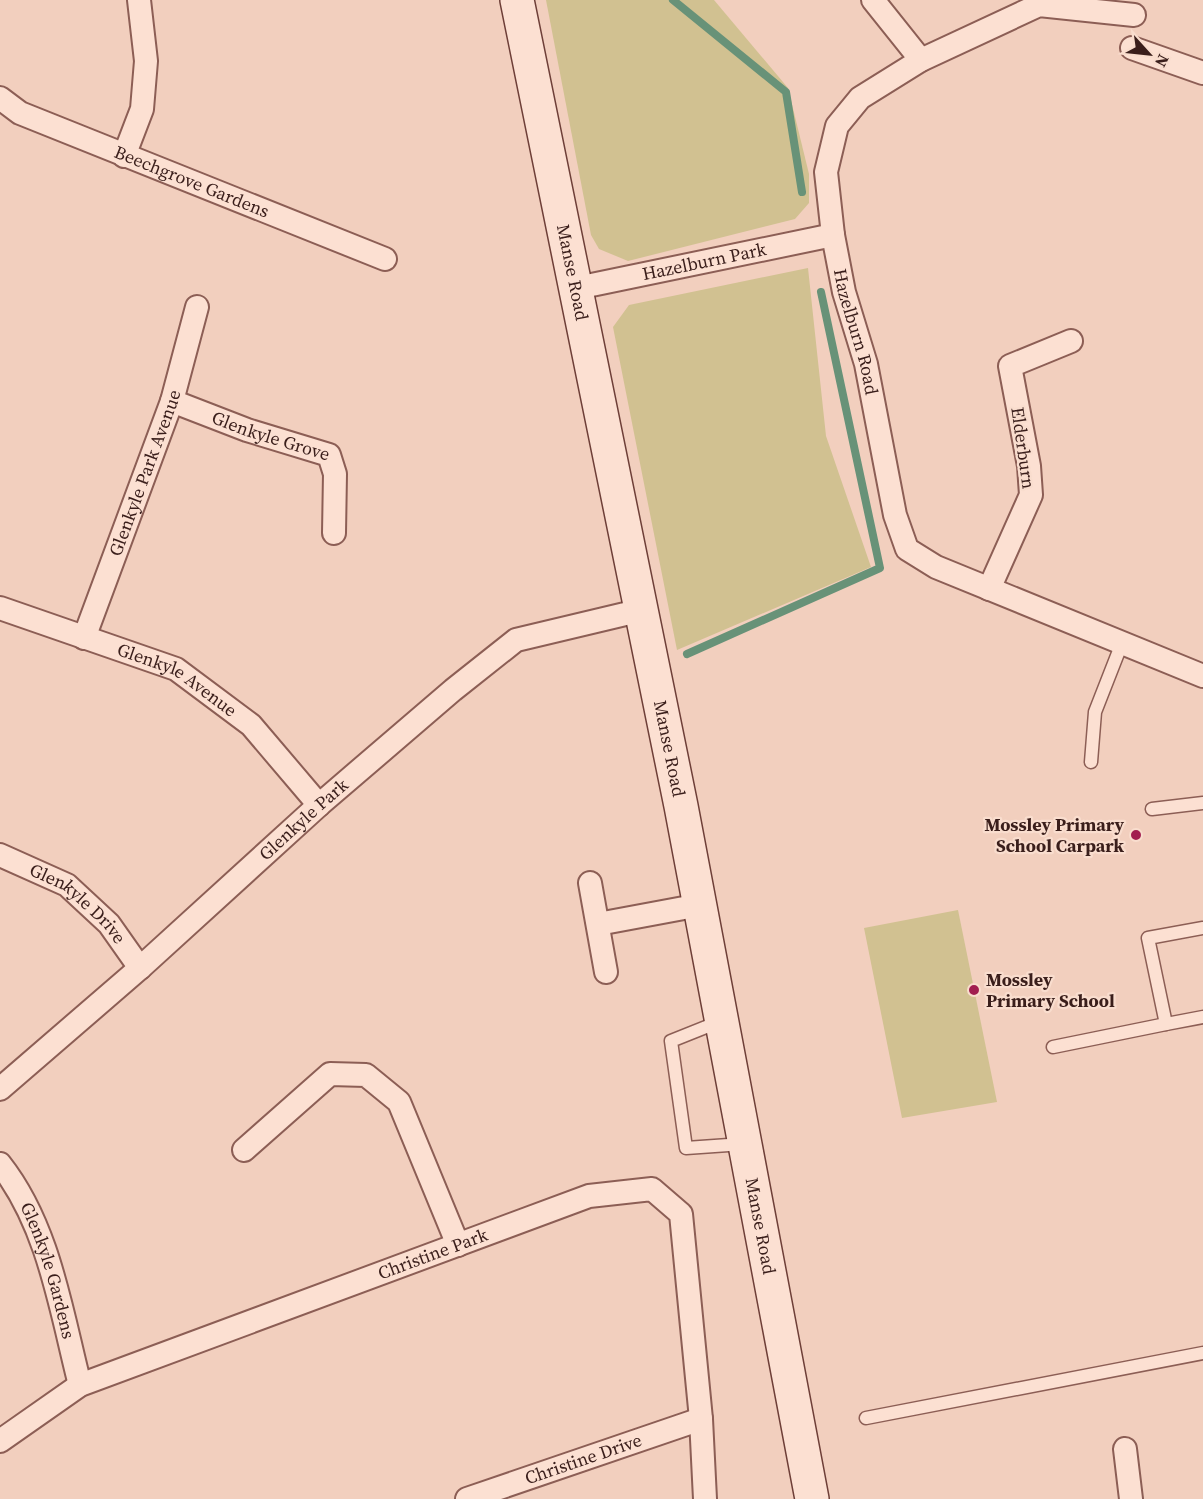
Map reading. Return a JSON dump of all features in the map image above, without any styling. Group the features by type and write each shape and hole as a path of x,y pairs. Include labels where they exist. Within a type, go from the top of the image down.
{"main road":[{"name":"Manse Road","path":"517,0 642,610 746,1144 812,1499"}],"street":[{"path":"124,156 142,110 146,61 139,0"},
{"path":"873,0 921,60"},
{"name":"Hazelburn Road","path":"1134,15 1038,5 921,60 860,98 837,126 826,172 833,235 844,292 866,364 895,515 907,549 936,567 1203,676"},
{"path":"1132,48 1203,73"},
{"name":"Beechgrove Gardens","path":"0,98 20,113 386,259"},
{"name":"Hazelburn Park","path":"576,288 833,235"},
{"name":"Glenkyle Park Avenue","path":"84,638 172,401 198,307"},
{"name":"Elderburn","path":"989,589 1031,495 1029,466 1010,366 1071,341"},
{"name":"Glenkyle Grove","path":"172,401 247,430 329,455 335,474 334,533"},
{"name":"Glenkyle Avenue","path":"0,608 176,669 251,725 319,805"},
{"name":"Glenkyle Park","path":"0,1089 140,968 319,805 453,690 516,640 642,610"},
{"name":"Glenkyle Drive","path":"0,855 67,885 109,924 140,968"},
{"path":"590,883 606,972"},
{"path":"598,924 700,905"},
{"path":"244,1150 330,1074 366,1075 399,1102 458,1245"},
{"name":"Glenkyle Gardens","path":"0,1164 12,1179 42,1240 80,1385"},
{"name":"Christine Park","path":"0,1440 80,1385 589,1196 652,1189 681,1214 701,1419 705,1499"},
{"name":"Christine Drive","path":"467,1499 701,1419"},
{"path":"1125,1449 1131,1499"}],"lane":[{"path":"1091,762 1095,712 1122,643"},
{"path":"1152,809 1203,803"},
{"path":"1166,1024 1148,938 1203,928"},
{"path":"1053,1047 1203,1017"},
{"path":"722,1020 671,1041 686,1149 746,1144"},
{"path":"866,1418 1203,1353"}],"shaded area":[{"path":"546,0 714,0 788,88 809,174 809,203 795,219 628,261 599,249 591,235"},
{"path":"808,268 826,436 871,567 677,650 613,327 629,305"},
{"path":"958,910 997,1102 902,1118 864,928"}],"waterway":[{"path":"673,0 786,92 802,192"},
{"path":"687,654 880,568 821,292"}],"place":[{"name":"Mossley Primary School Carpark","path":"1136,835"},
{"name":"Mossley Primary School","path":"974,990"}]}
